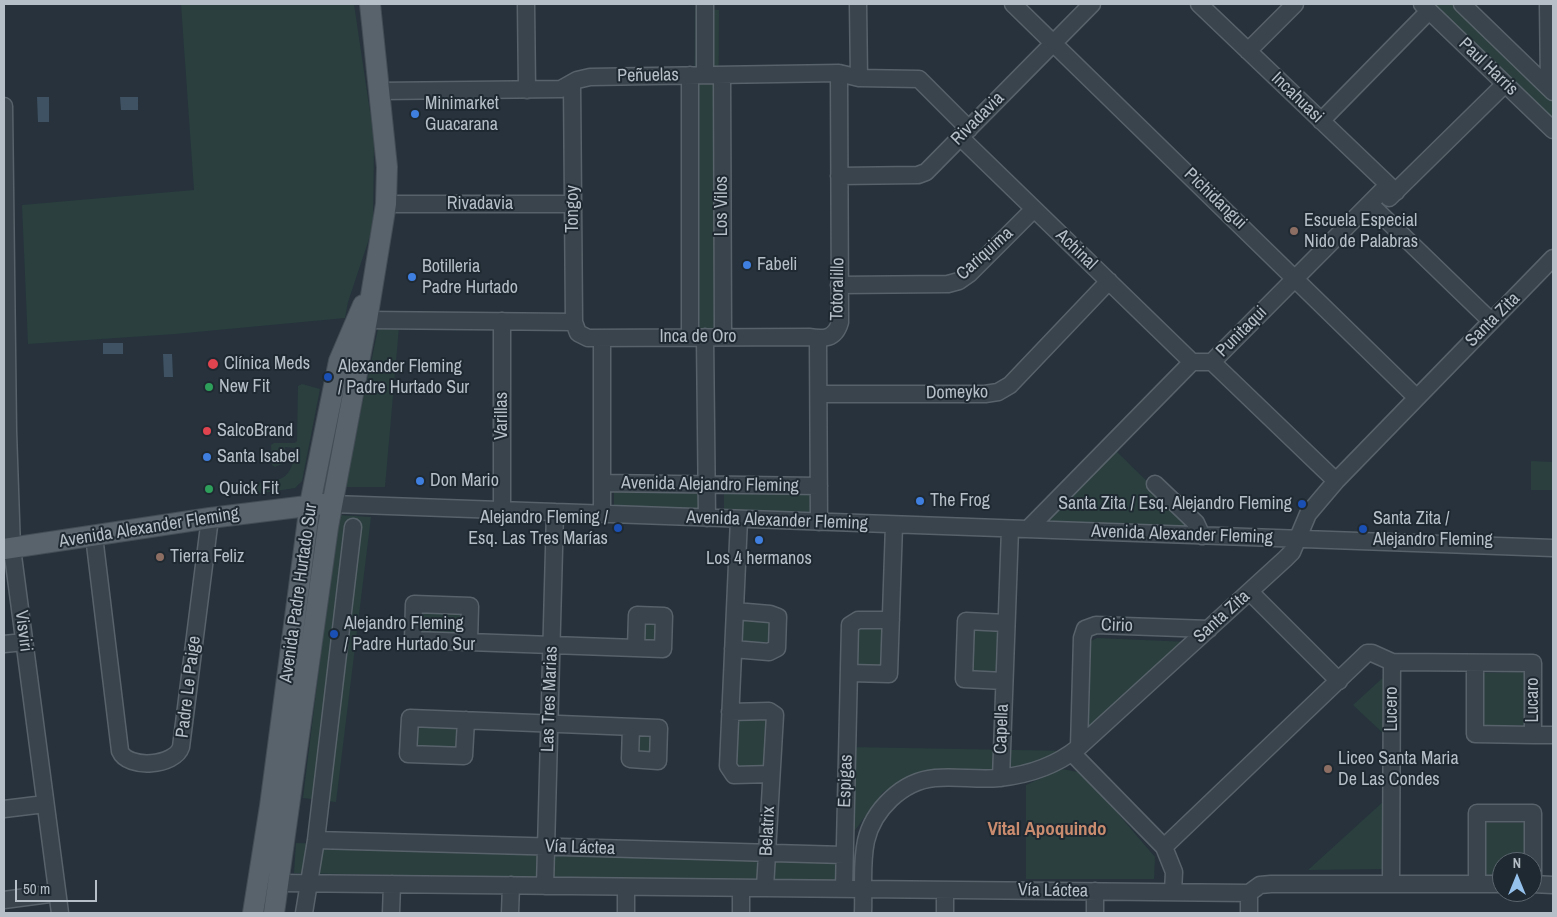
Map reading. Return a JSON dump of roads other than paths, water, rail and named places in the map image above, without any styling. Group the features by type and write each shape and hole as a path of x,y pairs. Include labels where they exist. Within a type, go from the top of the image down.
{"main road":[{"name":"Avenida Padre Hurtado Sur","path":"274,913 280,883 333,504 386,204 387,167 370,4"},
{"name":"Avenida Padre Hurtado Sur","path":"253,913 270,806 310,504 339,361 372,279"},
{"name":"Avenida Alexander Fleming","path":"8,549 310,504 333,504"}],"street":[{"path":"526,4 527,90"},
{"name":"Los Vilos","path":"705,4 697,75 698,337 707,485 707,518"},
{"path":"858,4 859,78"},
{"name":"Pichidangui","path":"1013,4 1416,397"},
{"name":"Rivadavia","path":"839,176 921,175 1092,4"},
{"name":"Incahuasi","path":"1199,4 1392,188"},
{"path":"1248,51 1295,4"},
{"name":"Paul Harris","path":"1462,4 1551,90"},
{"path":"1548,4 1551,90"},
{"path":"1321,121 1426,7"},
{"name":"Paul Harris","path":"1426,7 1553,130"},
{"name":"Peñuelas","path":"379,91 561,90 572,83 590,77 839,73 859,78 919,79"},
{"name":"Totoralillo","path":"818,522 818,340 829,338 838,327 840,285 839,73"},
{"name":"Los Vilos","path":"722,75 722,337"},
{"name":"Achinal","path":"919,79 1034,209 1192,362"},
{"name":"Tongoy","path":"572,83 576,327"},
{"name":"Punitaqui","path":"1028,530 1192,362 1212,362 1296,278 1505,84"},
{"name":"Visviri","path":"4,106 8,549 24,642 60,913"},
{"name":"Rivadavia","path":"386,204 574,204"},
{"path":"1374,207 1491,321"},
{"name":"Cariquima","path":"840,285 948,284 959,281 1034,209"},
{"name":"Santa Zita","path":"864,889 865,849 868,834 880,811 895,795 914,784 935,778 1001,778 1033,771 1076,750 1292,552 1308,514 1336,481 1553,258"},
{"name":"Domeyko","path":"818,394 985,394 998,392 1010,385 1109,281"},
{"name":"Inca de Oro","path":"367,320 502,321 576,327 588,338 809,337 818,340"},
{"name":"Varillas","path":"502,321 502,510"},
{"path":"602,338 602,514"},
{"path":"1212,362 1336,481"},
{"name":"Avenida Alejandro Fleming","path":"602,483 818,486"},
{"path":"1155,484 1196,523 1202,536"},
{"name":"Avenida Alexander Fleming","path":"333,504 1553,548"},
{"name":"Las Tres Marias","path":"544,886 556,512"},
{"name":"Padre Le Paige","path":"94,536 120,751 124,758 134,763 167,760 176,757 181,747 210,518"},
{"path":"740,519 728,766 734,775 771,774"},
{"path":"850,673 889,674 894,525"},
{"path":"304,913 316,840 353,528"},
{"name":"Capella","path":"1001,778 1010,529"},
{"path":"1250,592 1339,680"},
{"path":"733,649 769,652 777,648 778,617 770,614 735,611"},
{"name":"Espigas","path":"844,888 850,625 858,620 891,620"},
{"name":"Capella","path":"1004,680 964,679 966,621 1006,623"},
{"name":"Cirio","path":"1076,750 1082,638 1085,629 1096,625 1209,630"},
{"path":"4,644 24,642"},
{"path":"469,642 636,648"},
{"name":"Lucero","path":"1164,846 1367,653 1372,653 1392,662 1391,882"},
{"name":"Lucaro","path":"1392,662 1533,664 1532,735"},
{"name":"Lucaro","path":"1475,663 1475,734 1553,734"},
{"name":"Belatrix","path":"730,712 769,711 775,715 765,888"},
{"path":"466,720 631,727"},
{"path":"1076,750 1164,846 1174,872 1173,892"},
{"path":"4,809 45,804"},
{"path":"1477,884 1477,812 1533,812 1532,852"},
{"name":"Vía Láctea","path":"316,840 844,855"},
{"name":"Vía Láctea","path":"280,883 1249,893 1260,885 1271,884 1391,882 1492,884"},
{"path":"391,913 392,884"},
{"path":"510,913 511,885"},
{"path":"626,887 626,913"},
{"path":"741,888 741,913"},
{"path":"863,913 864,889"},
{"path":"945,890 945,913"},
{"path":"1095,891 1095,913"},
{"path":"4,900 57,893"},
{"path":"1249,893 1249,913"}],"water":[{"path":"37,97 49,97 49,122 38,122"},
{"path":"120,97 138,97 138,110 121,110"},
{"path":"103,343 123,343 123,354 103,354"},
{"path":"163,354 172,354 173,377 164,377"}],"place":[{"name":"Minimarket Guacarana","path":"415,114"},
{"name":"Escuela Especial Nido de Palabras","path":"1294,231"},
{"name":"Fabeli","path":"747,265"},
{"name":"Botilleria Padre Hurtado","path":"412,277"},
{"name":"Clínica Meds","path":"213,364"},
{"name":"Alexander Fleming / Padre Hurtado Sur","path":"328,377"},
{"name":"New Fit","path":"209,387"},
{"name":"SalcoBrand","path":"207,431"},
{"name":"Santa Isabel","path":"207,457"},
{"name":"Don Mario","path":"420,481"},
{"name":"Quick Fit","path":"209,489"},
{"name":"The Frog","path":"920,501"},
{"name":"Santa Zita / Esq. Alejandro Fleming","path":"1302,504"},
{"name":"Alejandro Fleming / Esq. Las Tres Marías","path":"618,528"},
{"name":"Santa Zita / Alejandro Fleming","path":"1363,529"},
{"name":"Los 4 hermanos","path":"759,540"},
{"name":"Tierra Feliz","path":"160,557"},
{"name":"Alejandro Fleming / Padre Hurtado Sur","path":"334,634"},
{"name":"Liceo Santa Maria De Las Condes","path":"1328,769"}],"district":[{"name":"Vital Apoquindo","path":"1047,830"}]}
